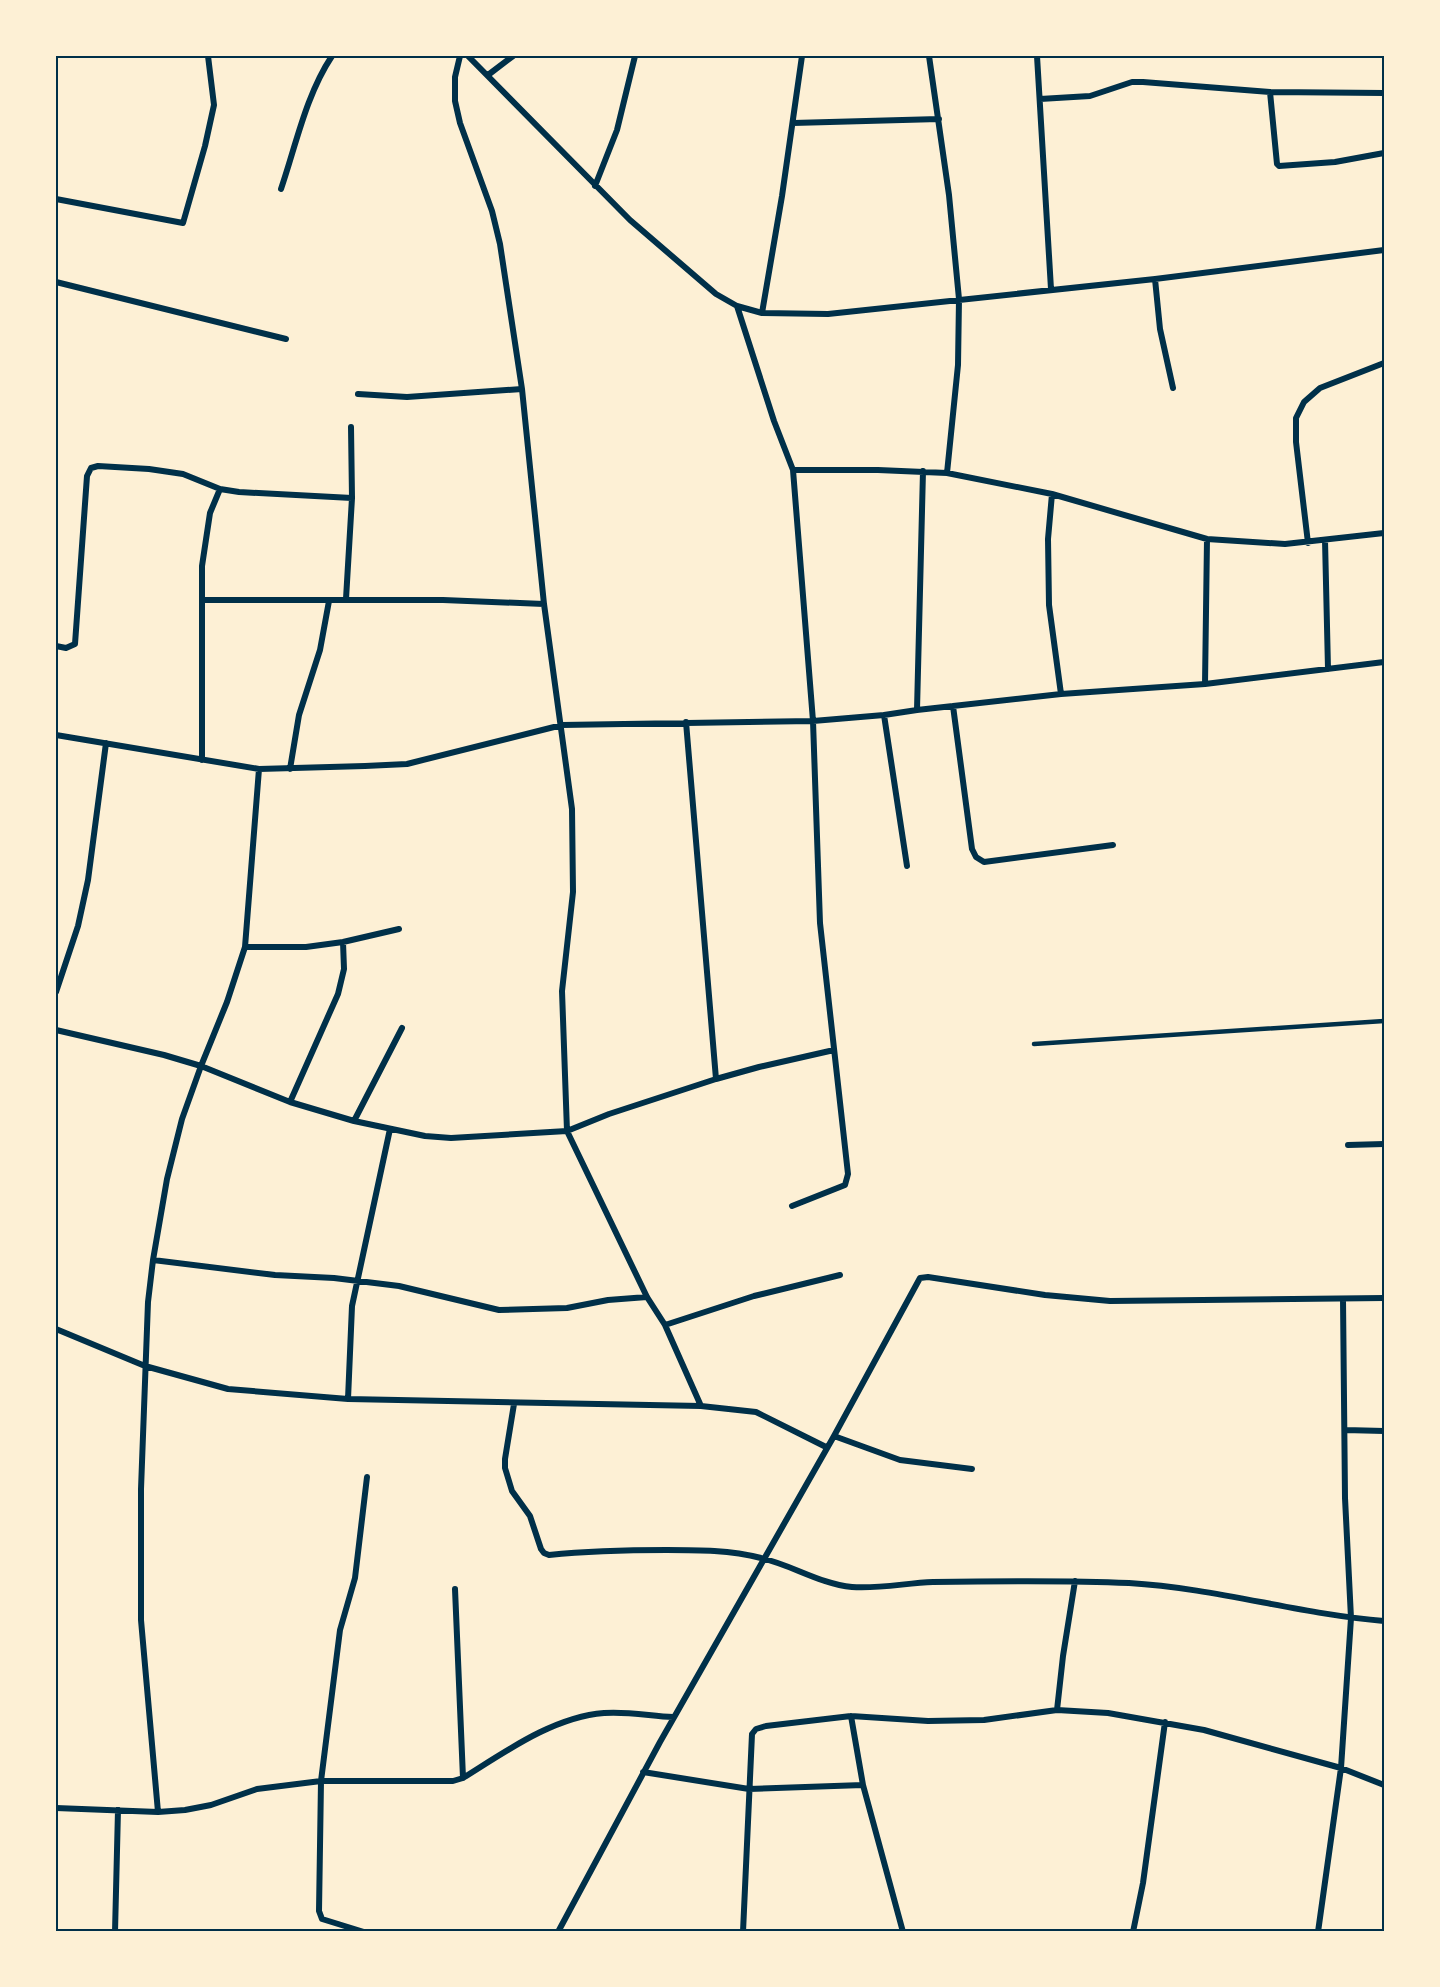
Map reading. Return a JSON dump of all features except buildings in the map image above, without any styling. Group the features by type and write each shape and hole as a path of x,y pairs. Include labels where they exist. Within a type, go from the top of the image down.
{"street":[{"path":"56,199 183,223 214,105 208,56"},
{"path":"281,189 310,101 322,72 332,56"},
{"path":"460,56 455,77 455,101 460,123 492,211 500,243 522,389 544,604 572,809 573,892 562,991 567,1131 647,1297 665,1325 702,1406"},
{"path":"468,56 630,220 716,294 737,306 762,313 828,314 1155,279 1384,250"},
{"path":"489,75 513,56"},
{"path":"595,186 616,130 635,56"},
{"path":"762,313 802,56"},
{"path":"928,56 949,195 959,299 958,365 947,473"},
{"path":"1037,56 1051,290"},
{"path":"1040,99 1090,96 1132,82 1270,92 1384,93"},
{"path":"1270,92 1279,166 1335,162 1384,153"},
{"path":"793,123 939,119"},
{"path":"1155,279 1160,329 1173,388"},
{"path":"56,282 286,339"},
{"path":"737,306 774,421 793,470 813,721 820,923 848,1174 844,1185 792,1206"},
{"path":"1308,543 1296,442 1296,418 1304,402 1320,388 1384,363"},
{"path":"358,394 407,397 522,389"},
{"path":"346,599 352,498 351,427"},
{"path":"56,646 66,648 75,644 87,476 91,468 98,466 149,469 183,474 220,489 352,498"},
{"path":"793,470 947,473 1052,494 1207,539 1285,544 1384,533"},
{"path":"917,710 923,471"},
{"path":"202,760 202,566 210,513 220,489"},
{"path":"1052,494 1048,539 1049,605 1061,694"},
{"path":"1205,684 1207,539"},
{"path":"1325,540 1328,669"},
{"path":"202,600 442,600 544,604"},
{"path":"290,769 299,715 317,661 328,601"},
{"path":"56,735 259,769 407,764 562,725 813,721 1061,694 1205,684 1384,662"},
{"path":"953,706 972,849 976,857 984,862 1113,845"},
{"path":"884,715 907,866"},
{"path":"686,722 716,1079"},
{"path":"56,992 78,926 88,880 106,743"},
{"path":"158,1812 141,1620 141,1489 148,1302 167,1179 182,1119 227,1002 244,947 259,769"},
{"path":"244,947 306,947 343,942 399,929"},
{"path":"290,1102 338,994 344,969 343,942"},
{"path":"354,1121 402,1028"},
{"path":"56,1030 201,1066 290,1102 354,1121 425,1136 451,1138 567,1131 609,1114 716,1079 834,1050"},
{"path":"348,1399 350,1317 390,1129"},
{"path":"1348,1145 1384,1144"},
{"path":"153,1260 274,1275 414,1288 499,1310 567,1308 608,1300 647,1297"},
{"path":"665,1325 754,1296 840,1275"},
{"path":"558,1932 643,1772 834,1436 920,1278 928,1277 1045,1295 1110,1301 1384,1298"},
{"path":"1318,1932 1341,1768 1351,1618 1345,1498 1343,1299"},
{"path":"56,1329 145,1366 228,1389 348,1399 702,1406 756,1412 826,1447"},
{"path":"514,1404 505,1468 512,1491 530,1516 541,1549 549,1555 599,1550 724,1550 763,1558 825,1581 850,1587 884,1587 931,1582 1132,1583 1351,1618 1384,1621"},
{"path":"1345,1430 1384,1431"},
{"path":"834,1436 900,1460 972,1469"},
{"path":"364,1932 322,1919 319,1911 321,1781 340,1630 355,1578 367,1477"},
{"path":"1057,1710 1062,1656 1075,1581"},
{"path":"455,1588 463,1778"},
{"path":"743,1932 752,1734 756,1729 851,1716 928,1721 984,1720 1057,1710 1108,1713 1204,1730 1341,1768 1384,1785"},
{"path":"56,1808 158,1812 211,1805 257,1789 321,1781 453,1780 463,1778 535,1734 568,1722 604,1713 673,1718"},
{"path":"851,1716 863,1785 903,1932"},
{"path":"1133,1932 1143,1883 1165,1722"},
{"path":"643,1772 749,1789 863,1785"},
{"path":"115,1932 118,1810"}],"lane":[{"path":"1034,1044 1384,1021"}]}
